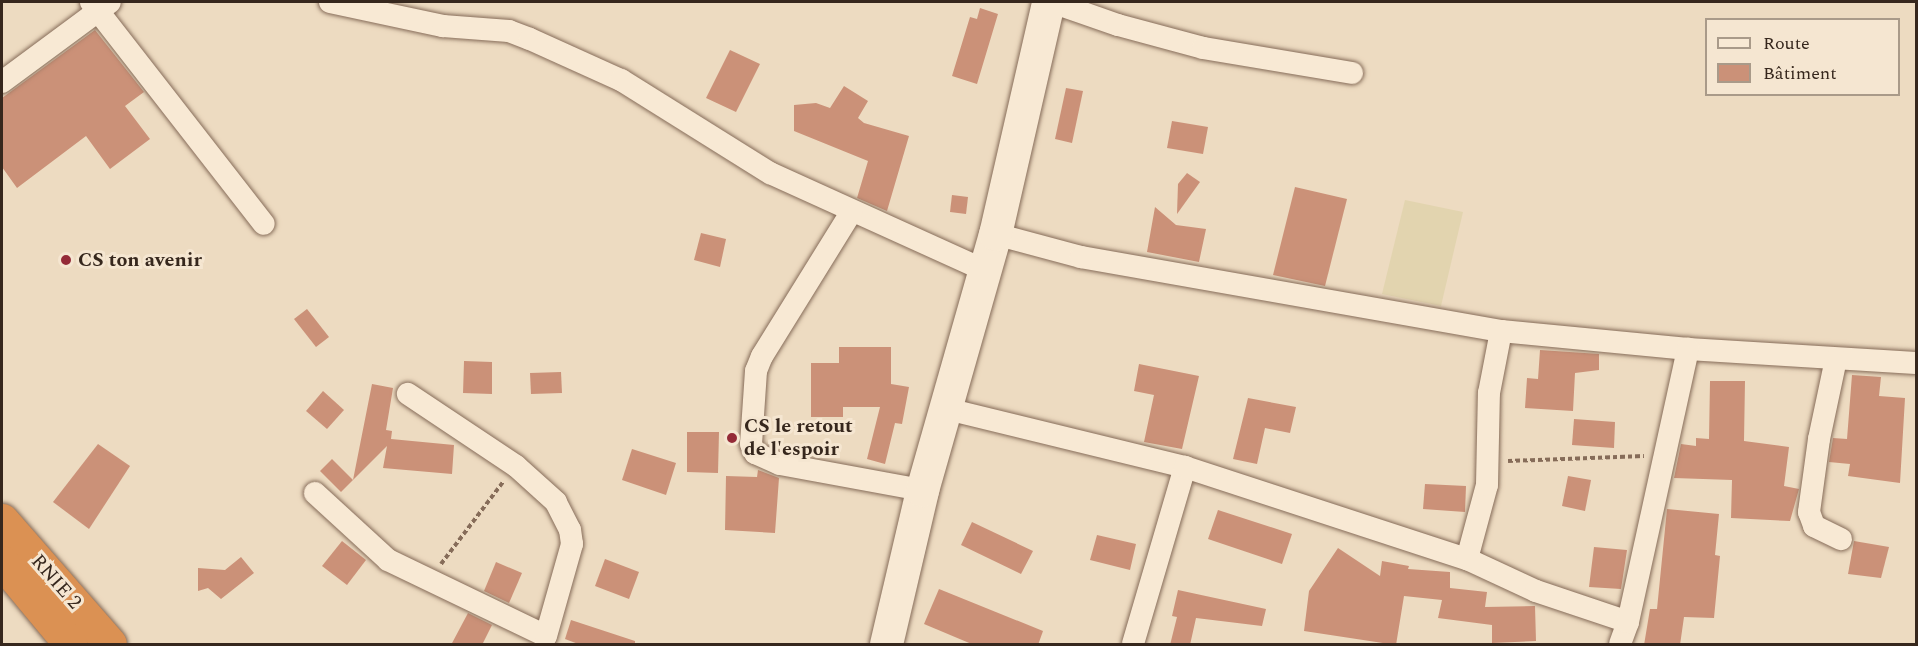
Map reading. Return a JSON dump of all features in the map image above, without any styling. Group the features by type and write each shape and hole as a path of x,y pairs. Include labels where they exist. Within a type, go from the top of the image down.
{"highway":[{"name":"RNIE 2","path":"2,520 110,645"},
{"name":"RNIE 2","path":"2,562 70,645"}],"main road":[{"path":"886,645 922,490 947,409 995,234 1050,2"}],"street":[{"path":"330,2 443,26 509,31 530,39 621,80 748,162 984,270"},
{"path":"1050,2 1118,25 1203,48 1352,73"},
{"path":"2,82 100,4 264,224"},
{"path":"852,211 762,356 756,371 751,444 755,453 780,464 922,490"},
{"path":"995,234 1081,257 1501,331 1688,349 1917,363"},
{"path":"1467,559 1482,512 1489,464 1489,393 1501,331"},
{"path":"1620,645 1628,622 1688,349"},
{"path":"1836,359 1819,439 1809,512 1814,526 1841,540"},
{"path":"315,493 387,560 544,640 572,544 570,530 556,502 516,466 408,394"},
{"path":"947,409 1185,467 1467,559 1536,591 1628,622"},
{"path":"1133,645 1185,467"}],"path":[{"path":"1489,464 1526,458 1600,460 1665,454"},
{"path":"428,582 516,466"}],"shaded area":[{"path":"1405,200 1463,212 1441,306 1382,294"}],"building":[{"path":"980,8 998,14 977,84 952,76 970,17 977,19"},
{"path":"95,30 144,92 125,106 150,139 110,169 86,136 17,188 2,167 2,98"},
{"path":"730,50 760,64 736,112 706,98"},
{"path":"844,86 868,101 858,118 864,123 909,136 887,211 857,198 868,161 794,131 794,105 816,103 830,108"},
{"path":"1066,88 1083,91 1072,143 1055,139"},
{"path":"1172,121 1208,127 1203,154 1167,148"},
{"path":"1187,173 1200,182 1177,214 1178,184"},
{"path":"1295,187 1347,199 1325,286 1273,275"},
{"path":"952,195 968,197 966,214 950,212"},
{"path":"1155,207 1176,225 1206,229 1199,262 1147,252"},
{"path":"701,233 726,239 720,267 694,260"},
{"path":"307,309 329,337 316,347 294,319"},
{"path":"839,347 891,347 891,384 909,387 902,424 895,423 885,464 867,459 880,407 843,407 843,417 811,417 811,363 839,363"},
{"path":"1540,350 1599,354 1599,370 1575,373 1573,411 1525,408 1527,378 1538,379"},
{"path":"464,361 492,362 492,394 463,393"},
{"path":"1139,364 1199,376 1182,449 1144,442 1154,395 1134,391"},
{"path":"561,372 562,393 531,394 530,373"},
{"path":"1852,375 1881,377 1879,396 1905,398 1900,483 1848,476 1850,464 1829,462 1833,438 1847,439"},
{"path":"1710,381 1745,381 1744,441 1789,447 1784,486 1799,489 1790,521 1731,518 1732,480 1674,478 1681,444 1696,446 1696,438 1709,439"},
{"path":"372,384 393,388 386,430 392,431 391,439 454,445 452,474 383,468 387,446 353,480"},
{"path":"323,391 344,410 327,429 306,411"},
{"path":"1248,398 1296,407 1290,433 1265,428 1257,464 1233,459"},
{"path":"1574,419 1615,422 1614,448 1572,445"},
{"path":"687,432 719,432 718,473 687,472"},
{"path":"98,444 130,466 89,529 53,502"},
{"path":"632,449 676,463 666,495 622,480"},
{"path":"332,459 353,480 341,492 320,471"},
{"path":"758,470 779,478 775,533 725,530 726,476 757,477"},
{"path":"1568,476 1591,480 1585,511 1562,506"},
{"path":"1425,484 1466,486 1465,512 1423,509"},
{"path":"1667,509 1719,514 1715,555 1720,556 1714,618 1684,617 1680,645 1644,645 1650,609 1657,609"},
{"path":"1218,510 1292,534 1282,564 1208,539"},
{"path":"972,522 1033,551 1021,574 961,545"},
{"path":"1097,535 1136,544 1130,570 1090,560"},
{"path":"342,541 366,560 347,585 322,566"},
{"path":"1854,541 1889,547 1881,578 1848,574"},
{"path":"1594,547 1627,550 1621,589 1589,587"},
{"path":"1338,548 1380,576 1382,561 1409,566 1408,569 1450,572 1450,588 1487,592 1485,607 1535,606 1536,641 1492,643 1492,625 1438,618 1442,600 1404,596 1396,645 1304,631 1309,591"},
{"path":"241,557 254,573 221,599 208,588 198,591 198,568 225,570"},
{"path":"605,559 639,572 629,599 595,586"},
{"path":"496,562 522,573 509,603 484,591"},
{"path":"939,589 1043,631 1038,645 974,645 924,624"},
{"path":"1178,590 1266,609 1262,626 1196,618 1190,645 1170,645 1177,617 1172,616"},
{"path":"468,613 492,625 482,645 451,645"},
{"path":"571,620 635,641 635,645 581,645 565,639"}],"place":[{"name":"CS ton avenir","path":"66,260"},
{"name":"CS le retout de l'espoir","path":"732,438"}]}
